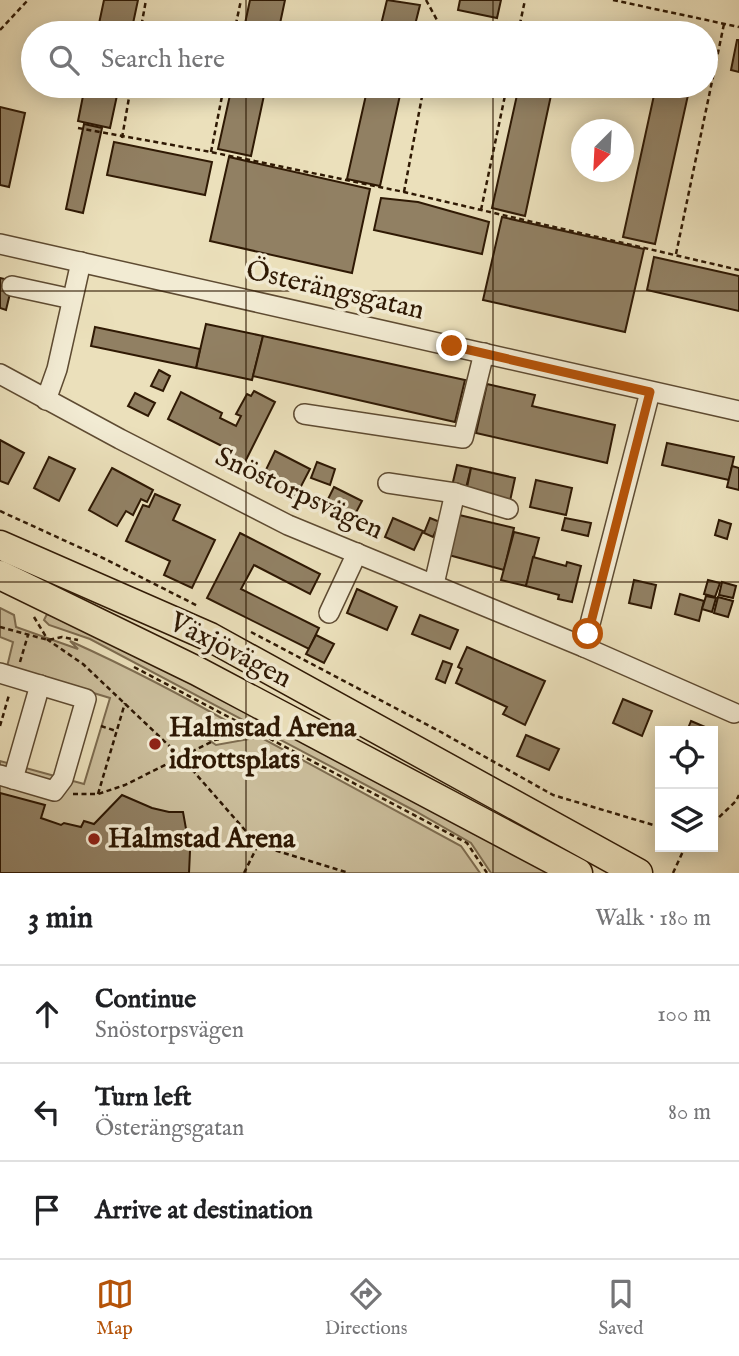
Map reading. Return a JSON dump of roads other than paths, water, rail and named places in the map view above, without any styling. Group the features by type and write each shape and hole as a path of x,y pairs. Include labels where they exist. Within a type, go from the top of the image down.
{"highway":[{"name":"Växjövägen","path":"0,545 210,637 638,873"},
{"name":"Växjövägen","path":"0,575 197,671 578,873"}],"street":[{"name":"Österängsgatan","path":"0,244 739,411"},
{"path":"46,400 57,369 81,262"},
{"path":"12,286 72,299"},
{"path":"304,414 463,438 484,354"},
{"name":"Snöstorpsvägen","path":"0,374 288,525 584,647 734,713"},
{"path":"584,647 650,392"},
{"path":"388,483 455,494 508,509"},
{"path":"434,584 455,494"},
{"path":"329,613 357,553"},
{"path":"0,673 40,685 86,699 63,779 54,791 7,777 40,685"}],"place":[{"name":"Halmstad Arena idrottsplats","path":"155,744"},
{"name":"Halmstad Arena","path":"94,839"}]}
